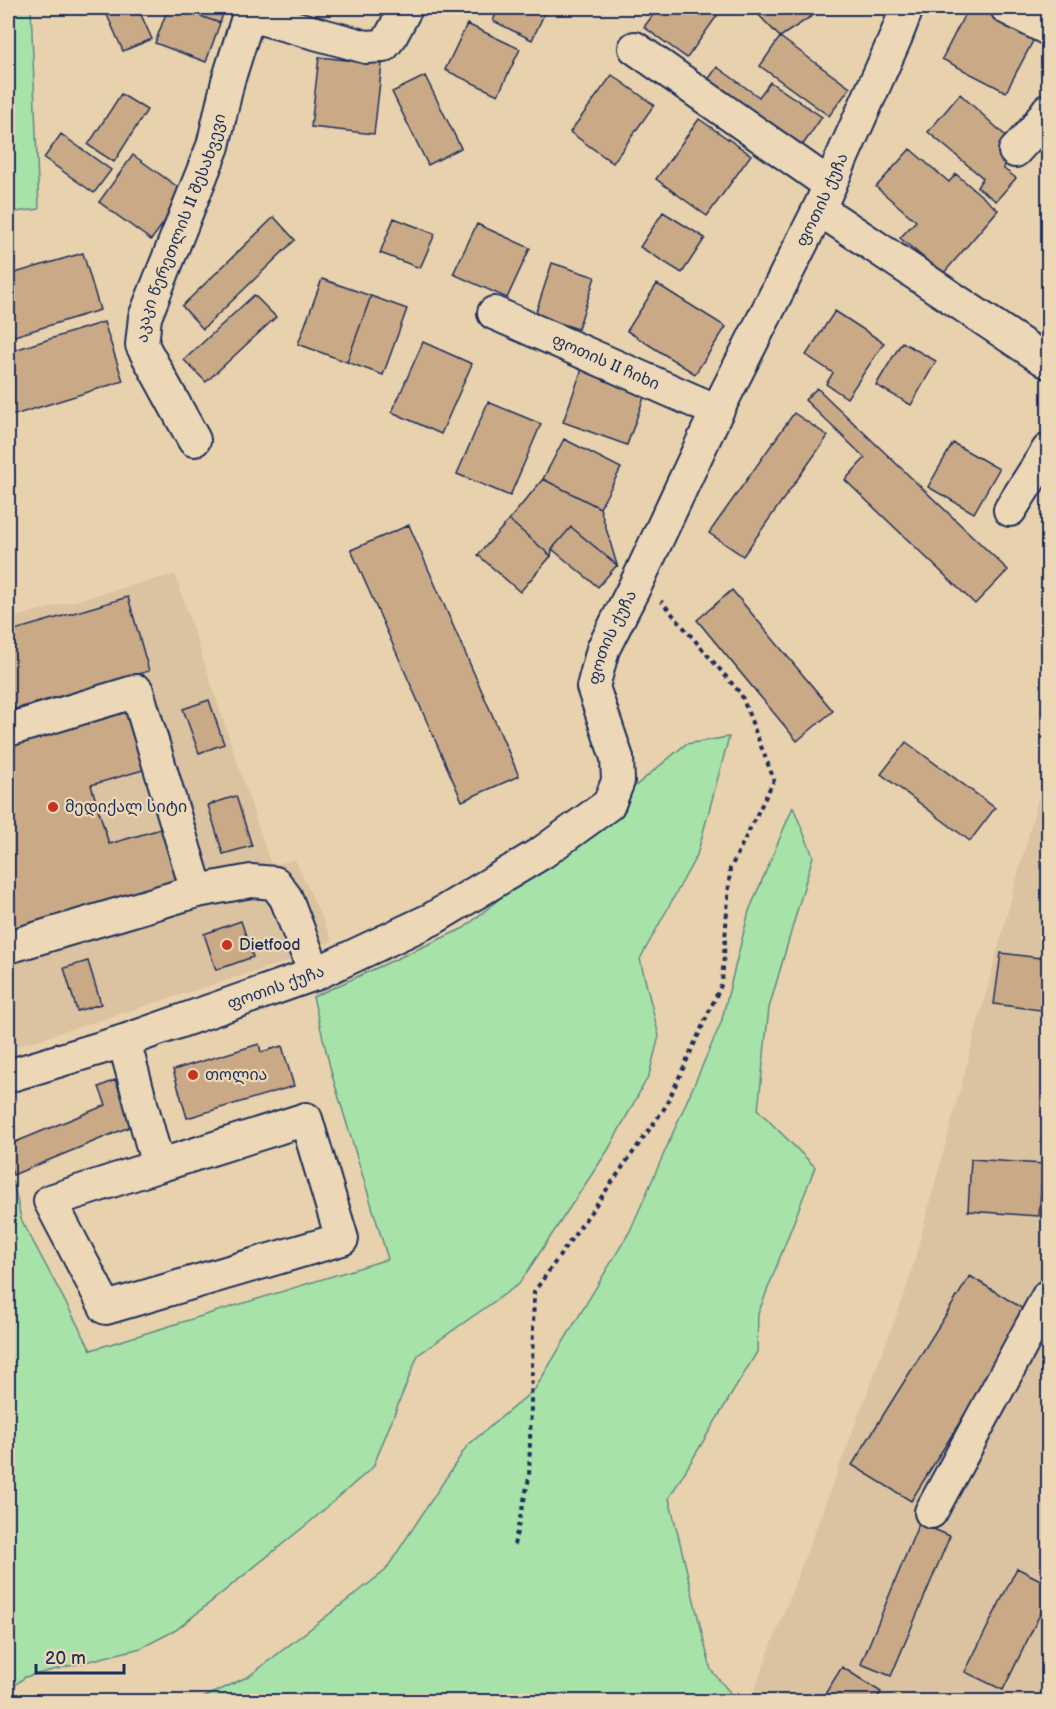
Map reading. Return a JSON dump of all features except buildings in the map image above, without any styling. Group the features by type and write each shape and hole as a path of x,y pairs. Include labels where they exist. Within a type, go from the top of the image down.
{"street":[{"path":"250,11 366,47 383,46 392,36 406,8"},
{"name":"ფოთის ქუჩა","path":"8,1076 124,1041 315,974 432,919 543,852 609,804 618,781 617,758 593,687 603,649 640,576 717,411 824,197 907,8"},
{"path":"1008,8 1048,29"},
{"name":"აკაკი წერეთლის II შესახვევი","path":"194,440 142,345 145,317 213,146 228,81 250,11"},
{"path":"635,48 824,197 1048,362"},
{"path":"1015,151 1048,110"},
{"name":"ფოთის II ჩიხი","path":"494,313 717,411"},
{"path":"1010,510 1048,450"},
{"path":"8,730 137,692 197,891"},
{"path":"8,947 197,891 251,881 275,883 286,898 315,974"},
{"path":"124,1041 158,1166"},
{"path":"306,1119 342,1239 106,1308 50,1201 158,1166 306,1119"},
{"path":"931,1512 1048,1296"}],"path":[{"path":"514,1545 529,1478 534,1292 666,1106 722,983 730,869 774,780 741,694 640,576"}],"shaded area":[{"path":"175,574 271,865 295,860 332,940 291,960 8,1049 8,619"},
{"path":"1048,771 1048,1701 750,1702 907,1288 1041,788"}],"green space":[{"path":"8,8 31,8 39,209 8,213"},
{"path":"729,737 697,855 640,959 659,1036 649,1075 608,1150 519,1284 418,1355 373,1467 311,1521 176,1630 141,1648 25,1677 8,1691 8,1173 14,1185 21,1219 91,1350 388,1259 332,1075 313,997 464,928 686,744"},
{"path":"793,807 813,856 769,1008 758,1110 815,1167 758,1314 757,1352 669,1498 711,1670 737,1701 197,1701 249,1676 385,1571 467,1446 535,1389 630,1231 721,1023 749,911"}],"place":[{"name":"მედიქალ სიტი","path":"53,807"},
{"name":"Dietfood","path":"227,945"},
{"name":"თოლია","path":"193,1075"}]}
